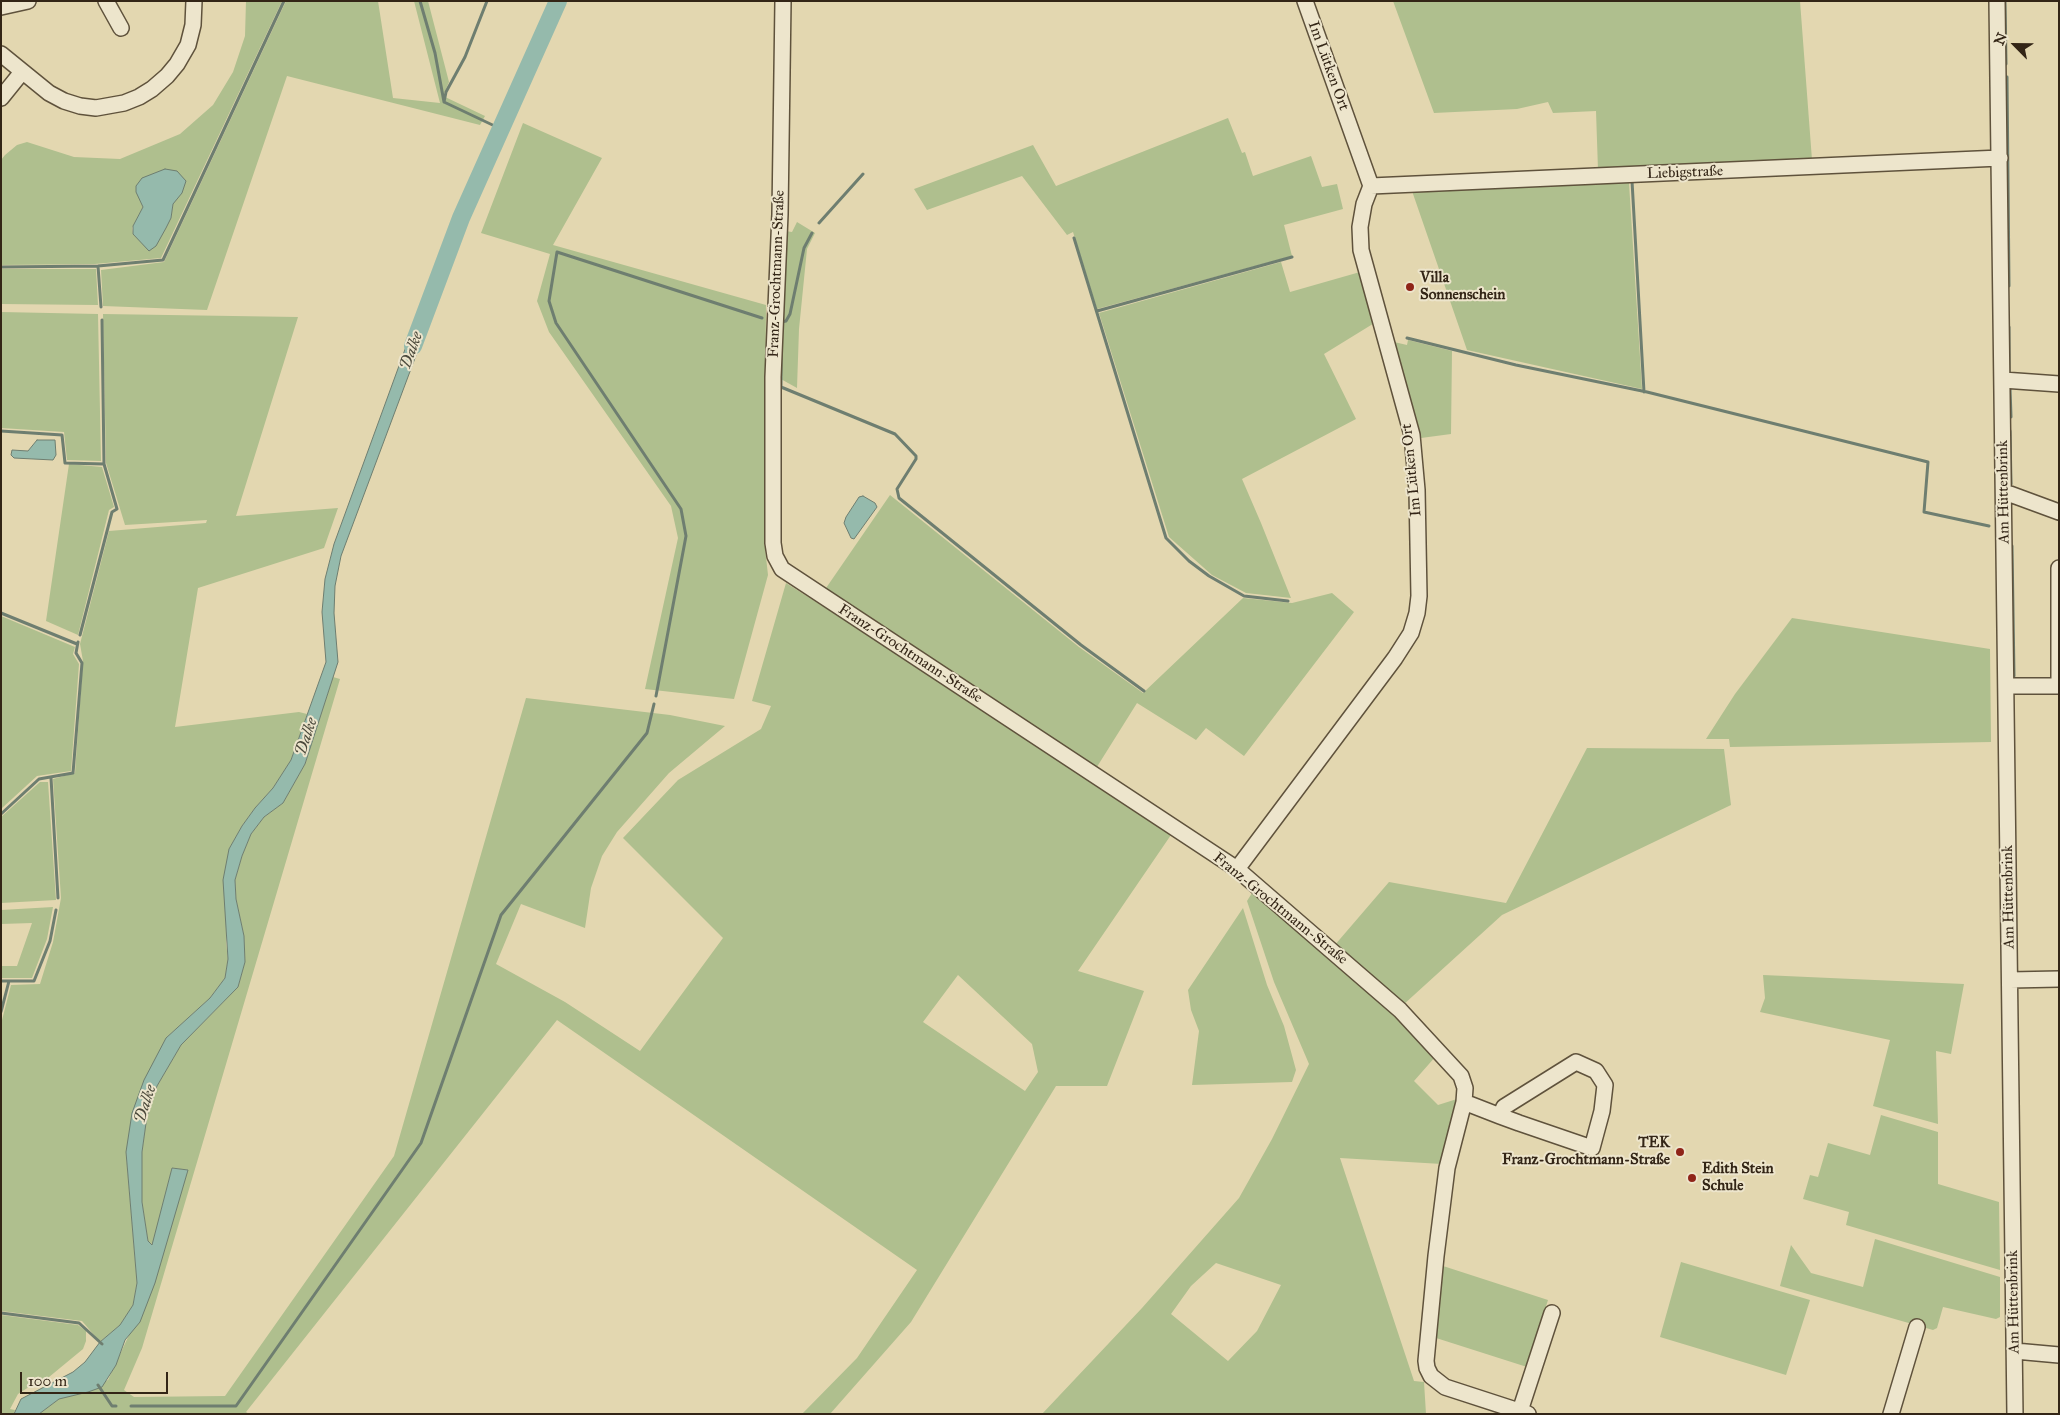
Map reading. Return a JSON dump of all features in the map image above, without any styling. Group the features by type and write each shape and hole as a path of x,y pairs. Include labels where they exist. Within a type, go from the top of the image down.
{"street":[{"path":"1,7 28,1"},
{"path":"106,1 121,28"},
{"path":"1,54 49,93 80,106 96,108 140,98 167,76 177,64 188,44 193,26 194,1"},
{"name":"Franz-Grochtmann-Straße","path":"783,1 780,214 773,377 773,543 775,556 782,569 1237,869 1400,1010 1461,1076 1464,1088 1464,1102 1447,1168 1436,1256 1426,1360 1431,1376 1445,1387 1524,1413 1552,1313"},
{"name":"Im Lütken Ort","path":"1237,869 1396,658 1411,633 1417,613 1419,596 1417,490 1412,435 1362,250 1360,227 1364,204 1371,186 1305,1"},
{"name":"Am Hüttenbrink","path":"1997,1 2015,1414"},
{"path":"1,98 22,72"},
{"name":"Liebigstraße","path":"1371,186 2000,158"},
{"path":"2003,380 2059,384"},
{"path":"2004,494 2010,494 2059,512"},
{"path":"2007,686 2059,686 2059,568"},
{"path":"2010,980 2059,979"},
{"path":"1464,1102 1500,1116 1592,1148 1602,1111 1605,1085 1596,1071 1576,1062 1504,1107 1500,1116"},
{"path":"1891,1414 1918,1327"},
{"path":"2015,1351 2059,1355"}],"green space":[{"path":"246,1 282,1 161,258 95,264 1,265 1,160 5,155 17,145 27,142 74,157 120,159 180,134 213,105 233,72 245,36","holes":["140,200 173,204 171,218 144,244 133,234 132,228 143,207"]},
{"path":"286,1 378,1 393,98 440,103 414,1 428,1 449,82 443,96 485,116 480,125 287,76 207,310 103,306 101,270 164,262"},
{"path":"1393,1 1800,1 1812,160 1598,170 1596,111 1553,113 1548,102 1517,109 1434,113"},
{"path":"1228,118 1242,153 1245,152 1253,176 1311,156 1322,187 1337,184 1343,209 1284,225 1292,256 1097,309 1073,232 1067,235 1022,176 927,210 914,189 1033,145 1056,186"},
{"path":"523,123 602,158 553,245 766,305 764,539 768,575 734,699 645,689 678,538 671,506 549,332 537,301 550,254 481,233"},
{"path":"1629,183 1642,389 1467,350 1412,191"},
{"path":"797,222 815,233 807,249 799,329 797,388 779,378 785,231 792,232"},
{"path":"1281,262 1290,292 1360,272 1376,322 1324,354 1356,419 1242,479 1291,598 1246,593 1212,575 1169,537 1099,313"},
{"path":"1,269 96,269 98,305 1,304"},
{"path":"1,312 98,314 101,461 67,460 64,432 1,428"},
{"path":"103,314 298,317 236,516 338,508 324,548 198,588 175,727 299,712 307,714 291,760 273,788 242,826 229,849 226,943 228,959 225,978 210,998 166,1038 126,1152 137,1283 133,1305 120,1325 100,1342 82,1321 1,1311 1,1024 11,985 40,984 53,942 61,898 53,779 75,773 83,661 80,644 109,531 206,523 207,520 125,525 106,463"},
{"path":"1408,340 1452,351 1451,434 1421,438 1394,342 1407,345"},
{"path":"69,464 102,467 114,507 109,510 78,635 46,621"},
{"path":"890,495 1079,647 1143,693 1243,598 1292,603 1332,593 1354,612 1244,756 1206,728 1196,740 1137,703 1095,770 824,591"},
{"path":"786,583 1173,832 1078,971 1144,991 1107,1086 1056,1086 911,1322 830,1414 802,1414 857,1358 917,1270 557,1020 246,1412 249,1414 39,1414 59,1399 108,1380 129,1335 188,1170 172,1168 153,1245 148,1241 142,1202 142,1152 147,1116 157,1086 181,1045 238,987 245,962 244,936 236,899 235,880 242,856 251,834 264,817 283,803 305,764 333,677 340,679 142,1348 124,1390 134,1397 225,1396 394,1156 526,698 670,715 725,726 669,773 617,832 602,856 591,888 585,928 521,904 496,964 565,1002 640,1051 723,938 623,838 678,780 761,729 771,706 752,701","holes":["958,975 1032,1044 1038,1072 1025,1091 923,1022"]},
{"path":"1,616 75,647 73,654 79,664 71,771 37,776 1,809"},
{"path":"1792,618 1990,649 1991,742 1730,747 1729,739 1706,739 1735,694"},
{"path":"1587,748 1724,749 1731,805 1502,915 1403,1005 1334,946 1389,882 1506,903"},
{"path":"40,782 48,782 56,900 1,903 1,817"},
{"path":"1252,893 1399,1018 1436,1056 1414,1081 1438,1105 1457,1099 1442,1164 1340,1158 1414,1381 1424,1382 1426,1414 1042,1414 1142,1308 1239,1198 1272,1139 1309,1064 1274,982 1247,901","holes":["1216,1263 1281,1285 1257,1331 1228,1361 1171,1314 1191,1286"]},
{"path":"53,907 47,939 32,978 1,978 1,966 17,966 32,923 1,924 1,910"},
{"path":"1243,908 1267,985 1284,1026 1296,1070 1292,1082 1192,1085 1199,1031 1191,1010 1188,990"},
{"path":"1763,975 1964,984 1951,1054 1936,1051 1938,1124 1873,1106 1890,1040 1760,1012 1765,998"},
{"path":"1881,1115 1938,1132 1938,1184 1999,1202 2000,1270 1846,1225 1849,1212 1803,1199 1810,1175 1818,1177 1828,1143 1870,1155"},
{"path":"1875,1239 2000,1277 2000,1317 1996,1319 1943,1307 1937,1328 1933,1330 1780,1286 1791,1245 1811,1273 1863,1287"},
{"path":"1681,1262 1810,1300 1786,1375 1660,1337"},
{"path":"1440,1265 1548,1300 1527,1367 1433,1337"},
{"path":"1,1315 78,1325 86,1331 86,1341 83,1349 43,1382 32,1385 18,1394 10,1409 15,1410 14,1414 1,1414"}],"water":[{"path":"165,169 177,171 186,181 182,193 173,204 171,218 166,228 156,246 149,251 133,234 133,226 143,207 136,192 136,186 142,178"},
{"path":"415,322 427,326 341,556 335,586 334,613 338,662 305,764 283,803 264,817 251,834 235,880 236,899 244,936 245,962 238,987 181,1045 157,1086 147,1116 142,1152 142,1202 148,1241 152,1245 172,1168 188,1170 155,1283 140,1322 125,1340 116,1365 102,1387 59,1399 39,1414 14,1414 21,1399 73,1372 85,1362 100,1342 120,1325 133,1305 137,1283 126,1152 132,1113 144,1080 166,1038 210,998 225,978 228,959 223,880 229,849 242,826 273,788 291,760 326,662 322,612 325,579 334,544"},
{"path":"37,440 55,440 56,455 53,460 14,458 11,455 12,450 28,451"},
{"path":"863,496 875,503 877,507 854,539 851,538 844,523 859,497"}],"waterway":[{"path":"1,267 98,266 163,260 284,1"},
{"path":"420,1 435,53 444,102"},
{"path":"487,1 465,57 446,92 444,102 501,129"},
{"name":"Dalke","path":"413,346 461,218 558,1"},
{"path":"2005,1 2006,64"},
{"path":"2007,77 2009,286"},
{"path":"819,223 863,174"},
{"path":"1629,181 1632,181 1644,392"},
{"path":"781,322 786,321 790,314 804,248 812,233"},
{"path":"1074,238 1166,538 1189,561 1209,576 1244,596 1288,601"},
{"path":"656,696 686,536 681,509 556,323 549,301 557,252 762,318"},
{"path":"1097,311 1292,257"},
{"path":"98,266 101,307"},
{"path":"80,635 112,512 117,509 104,464 102,320"},
{"path":"2009,327 2009,375"},
{"path":"1407,338 1516,365 1647,392 1928,462 1924,512 1989,526"},
{"path":"781,355 781,387 895,434 916,456 897,489 899,498 1081,645 1144,691"},
{"path":"2010,388 2011,417"},
{"path":"1,431 62,435 65,463 104,464"},
{"path":"2010,431 2011,484"},
{"path":"2012,546 2014,676"},
{"path":"1,613 77,644"},
{"path":"1,814 39,779 73,773 82,663 76,653 78,642"},
{"path":"131,1406 236,1406 421,1143 501,915 647,733 654,704"},
{"path":"51,778 58,898"},
{"path":"1,981 34,981 50,941 56,910"},
{"path":"1,1012 9,981"},
{"path":"1,1313 79,1323 102,1344"},
{"path":"98,1385 112,1406 116,1406"}],"place":[{"name":"Villa Sonnenschein","path":"1410,287"},
{"name":"TEK Franz-Grochtmann-Straße","path":"1680,1152"},
{"name":"Edith Stein Schule","path":"1692,1178"}]}
